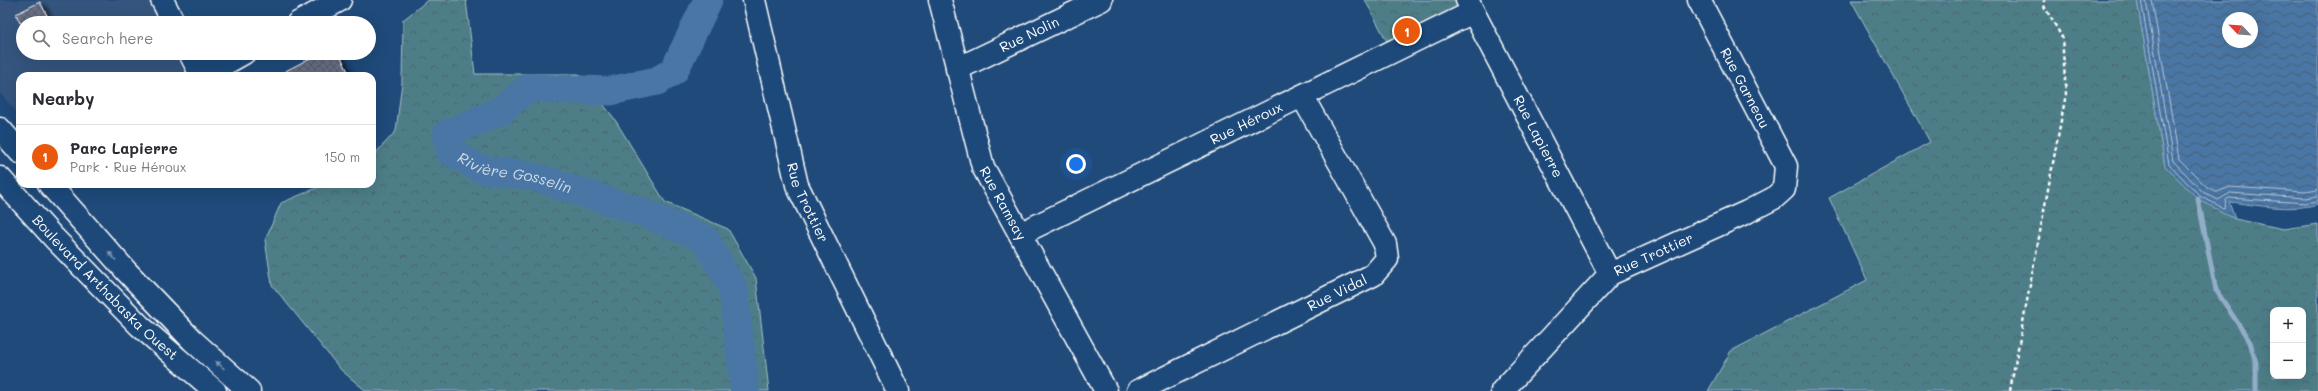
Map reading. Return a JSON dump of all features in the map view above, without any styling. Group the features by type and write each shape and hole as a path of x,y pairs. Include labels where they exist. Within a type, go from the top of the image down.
{"street":[{"path":"162,0 170,16"},
{"path":"311,16 340,0"},
{"name":"Rue Trottier","path":"754,0 797,186 898,391"},
{"name":"Rue Ramsay","path":"940,0 983,167 1106,391"},
{"name":"Rue Nolin","path":"957,70 1101,0"},
{"name":"Rue Garneau","path":"1699,0 1786,166 1786,177"},
{"name":"Rue Héroux","path":"1020,234 1302,96 1470,6"},
{"name":"Rue Lapierre","path":"1470,6 1610,274"},
{"path":"194,60 197,67 212,71 232,60"},
{"name":"Rue Vidal","path":"1138,391 1373,275 1387,259 1385,244 1302,96"},
{"path":"0,129 16,147"},
{"name":"Rue Trottier","path":"1502,391 1610,274 1747,212 1774,198 1784,189 1786,177"},
{"name":"Boulevard Arthabaska Ouest","path":"0,178 54,238 140,326 215,391"},
{"name":"Boulevard Arthabaska Ouest","path":"53,188 127,272 187,334 249,391"}],"path":[{"path":"2010,391 2066,94 2062,37 2044,6 2044,0"}],"shaded area":[{"path":"0,0 157,0 165,16 16,16 16,60 189,60 195,72 16,72 16,111 0,93"}],"green space":[{"path":"428,0 466,0 475,74 579,74 614,118 665,202 728,229 756,278 769,391 366,391 341,370 272,285 265,240 281,203 317,188 376,188 376,153 396,131 402,82 403,20"},
{"path":"1365,0 1467,0 1473,12 1392,51"},
{"path":"1851,0 2137,0 2165,166 2235,219 2284,229 2318,224 2318,391 1708,391 1731,351 1867,280 1829,198 1930,142"}],"water":[{"path":"2137,0 2318,0 2318,204 2285,208 2229,202 2235,219 2198,199 2165,166"}],"building":[{"path":"40,2 47,16 17,16 16,14"},
{"path":"307,60 342,60 348,72 284,72"}],"waterway":[{"name":"Rivière Gosselin","path":"708,0 674,71 657,81 610,91 528,88 500,111 447,134 451,152 481,169 535,177 642,212 705,239 733,288 745,391"},
{"path":"2198,199 2216,290 2250,342 2256,363 2256,391"}],"place":[{"name":"Parc Lapierre","path":"1407,31"}]}
